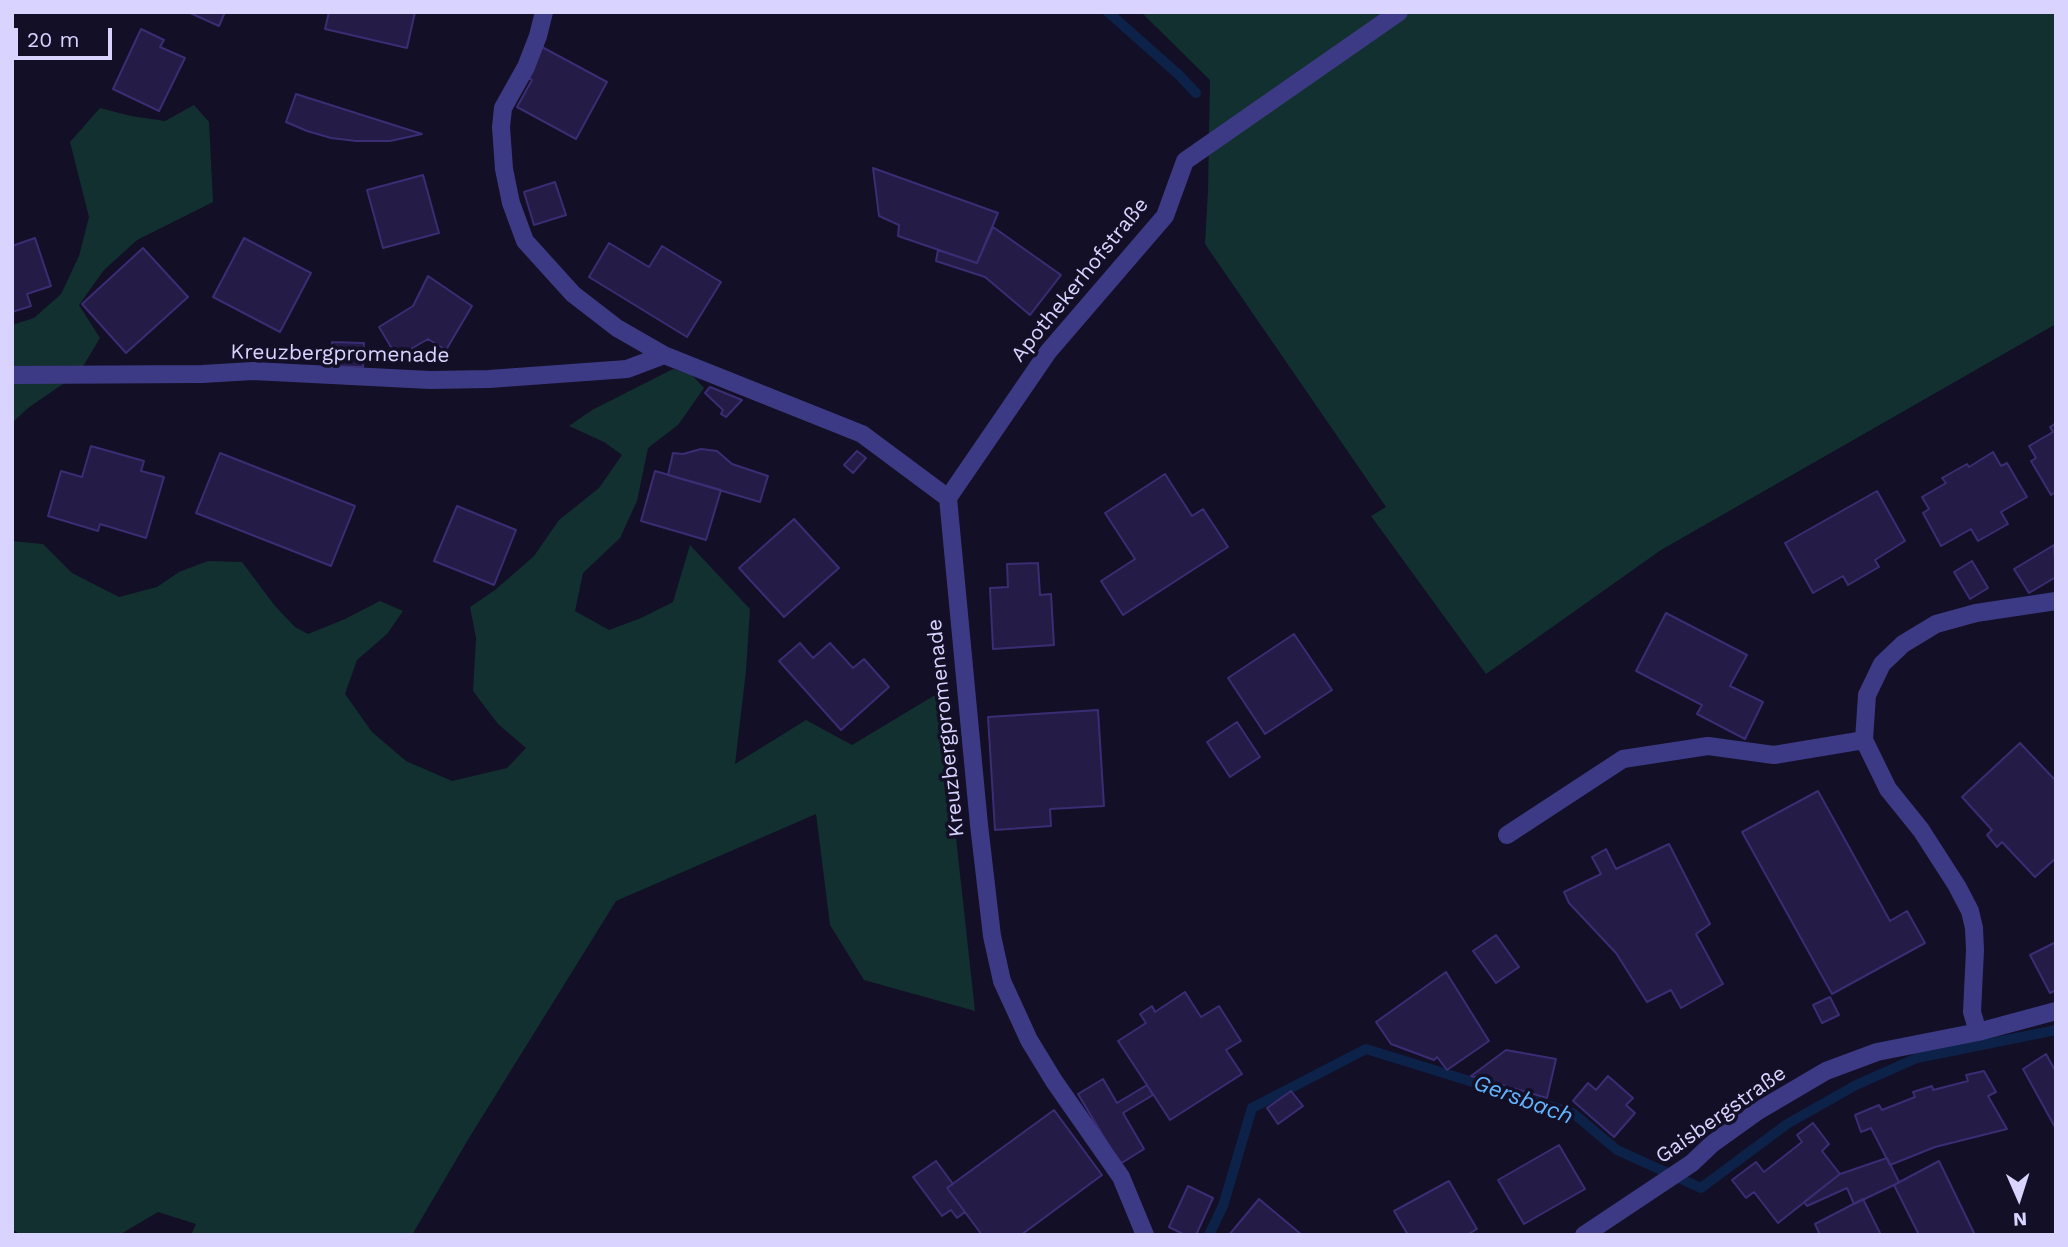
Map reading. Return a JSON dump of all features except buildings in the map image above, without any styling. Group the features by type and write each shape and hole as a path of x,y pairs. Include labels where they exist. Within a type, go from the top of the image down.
{"street":[{"path":"544,12 526,67 503,108 504,169 517,221 526,241 573,294 617,328 664,355 862,434 948,498"},
{"name":"Apothekerhofstraße","path":"948,498 1048,352 1165,216 1185,161 1399,12"},
{"name":"Kreuzbergpromenade","path":"12,375 253,372 430,380 489,379 627,369 664,355"},
{"name":"Kreuzbergpromenade","path":"948,498 979,825 992,936 1002,981 1029,1040 1121,1177 1145,1235"},
{"path":"1978,1032 1972,1012 1975,950 1970,911 1921,830 1888,789 1864,740 1867,695 1882,664 1903,644 1936,624 1976,613 2056,601"},
{"path":"1507,835 1623,759 1708,747 1774,754 1864,740"},
{"name":"Gaisbergstraße","path":"1584,1235 1692,1163 1712,1144 1758,1111 1826,1072 1877,1052 1978,1032 2056,1012"}],"green space":[{"path":"1141,12 2056,12 2056,324 1661,550 1486,674 1371,516 1386,507 1205,244 1210,80"},
{"path":"194,105 209,122 213,202 137,240 104,270 79,305 100,338 79,373 28,408 12,423 12,325 34,318 61,294 79,256 89,217 70,142 100,108 165,121"},
{"path":"673,369 692,375 704,388 678,425 648,448 637,501 620,538 583,573 575,611 609,630 673,602 690,545 750,609 735,764 806,720 852,745 940,692 975,1011 864,980 830,925 816,814 616,901 412,1235 191,1235 196,1224 158,1212 119,1235 21,1235 12,1229 12,541 43,544 72,573 119,597 157,587 179,572 208,561 242,562 275,606 295,627 308,634 380,601 403,611 387,634 357,660 345,694 372,732 406,761 452,781 507,768 526,748 498,724 473,691 476,638 470,607 495,590 534,556 559,520 599,488 622,455 604,442 569,426 592,410"}],"waterway":[{"path":"1108,12 1196,93"},
{"name":"Gersbach","path":"1209,1235 1223,1206 1252,1108 1366,1049 1573,1113 1617,1150 1701,1188 1787,1124 1856,1085 1917,1058 2056,1030"}]}
